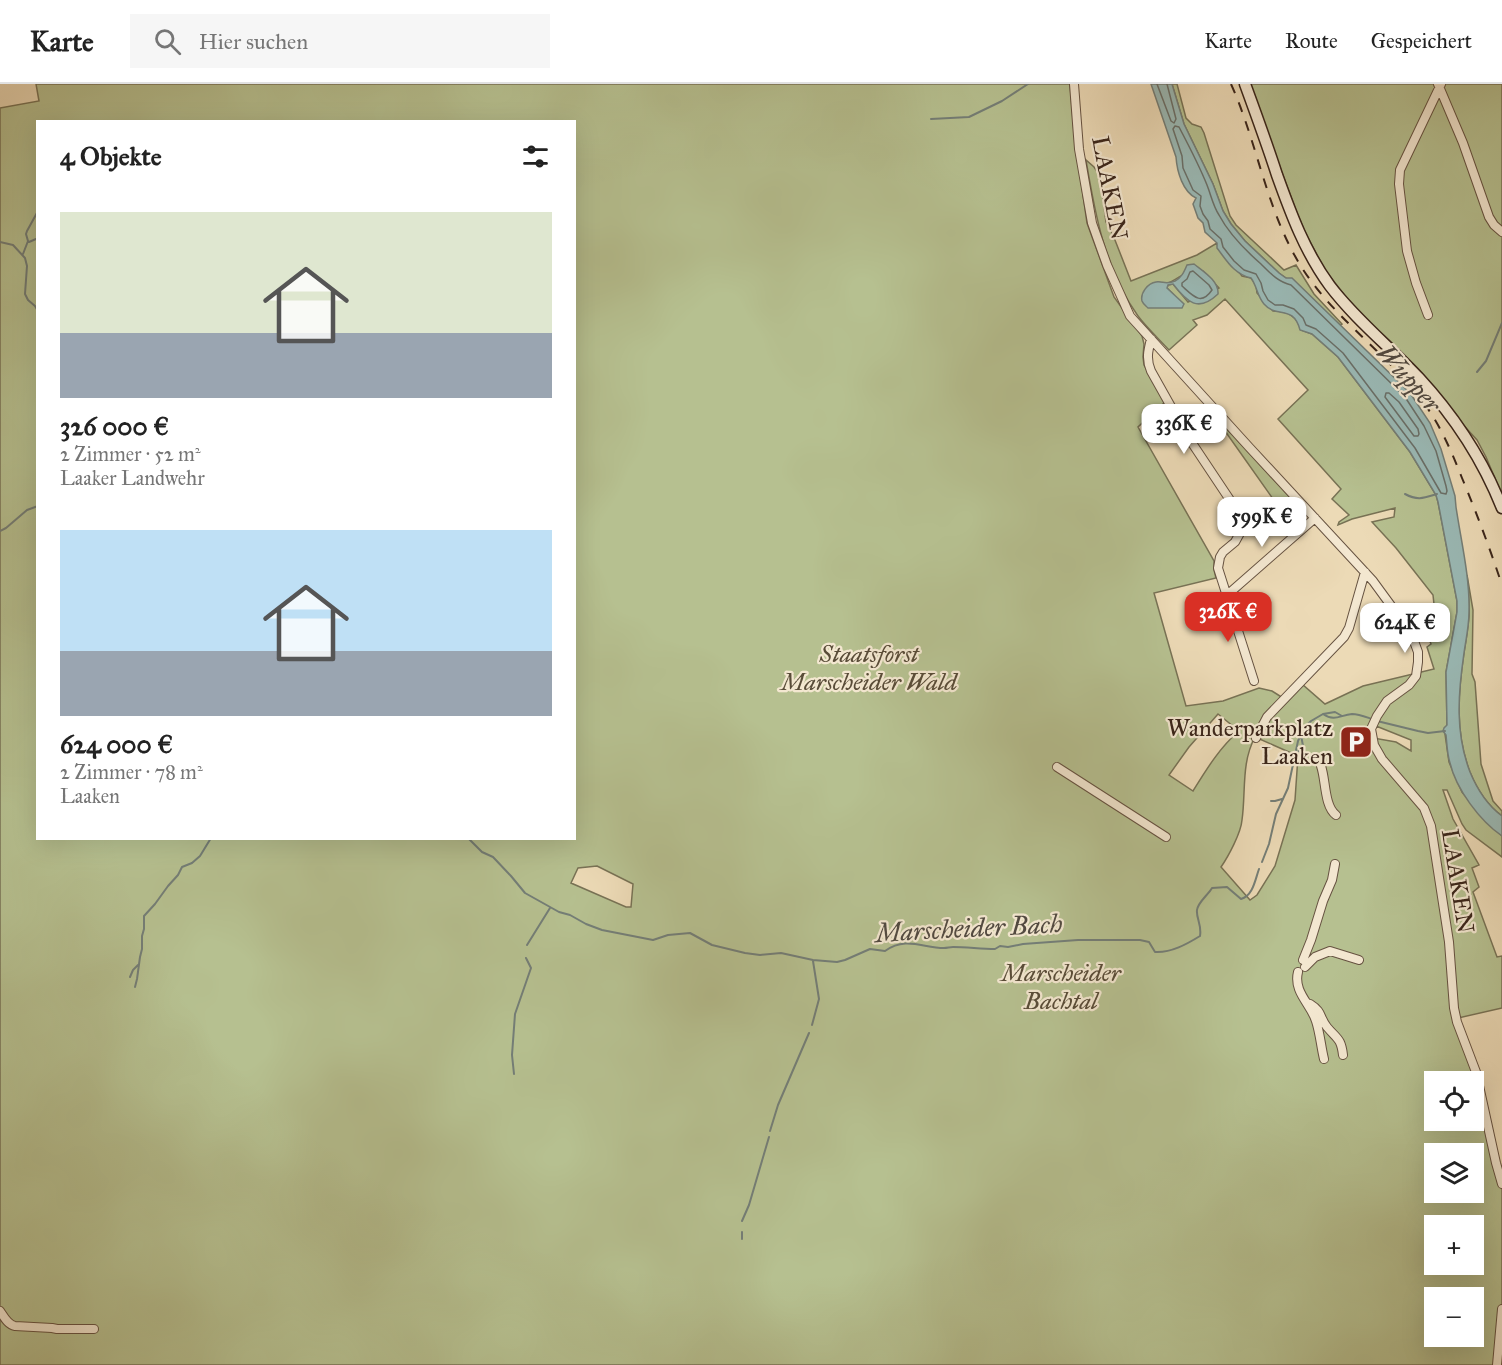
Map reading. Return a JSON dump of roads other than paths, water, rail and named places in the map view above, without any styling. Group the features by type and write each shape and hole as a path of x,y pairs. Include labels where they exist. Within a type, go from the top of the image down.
{"main road":[{"path":"1245,84 1292,215 1315,263 1343,301 1418,377 1446,410 1484,469 1502,508"}],"street":[{"name":"LAAKEN","path":"1074,84 1079,149 1092,223 1113,280 1130,316 1365,572 1406,626 1415,642 1418,652 1416,676 1409,685 1387,701 1375,719 1371,729 1372,738 1382,759 1424,808 1431,826 1449,942 1454,1008 1476,1072 1502,1184"},
{"path":"1439,85 1463,143 1489,217 1502,232"},
{"path":"1428,315 1407,251 1399,184 1400,170 1439,85"},
{"path":"1151,339 1148,356 1151,371 1188,437 1232,503 1239,521 1238,538 1223,552 1218,563 1219,575 1254,681"},
{"path":"1226,596 1315,518"},
{"path":"1256,738 1267,717 1344,637 1349,628 1365,572"},
{"path":"1321,766 1327,800 1332,812 1336,815"},
{"path":"1057,767 1166,837"},
{"path":"1324,1059 1316,1017 1299,990 1297,978 1332,880 1335,864"},
{"path":"1302,966 1330,951 1359,960"},
{"path":"1305,1001 1319,1011 1325,1024 1339,1040 1343,1056"},
{"path":"1497,1365 1502,1309"},
{"path":"0,1311 7,1321 15,1326 94,1329"}],"water":[{"path":"1151,84 1172,84 1184,124 1231,224 1245,241 1279,273 1286,278 1292,278 1410,393 1430,423 1441,449 1455,496 1468,586 1468,622 1459,698 1462,743 1470,772 1476,784 1487,802 1502,816 1502,836 1485,822 1463,794 1453,773 1448,756 1446,735 1443,731 1447,725 1446,672 1457,601 1436,495 1410,452 1338,357 1312,334 1300,330 1297,322 1289,314 1274,311 1264,304 1251,278 1231,266 1217,248 1217,243 1205,232 1193,204 1196,198 1184,186 1179,175 1176,157"},
{"path":"1194,264 1210,277 1218,289 1218,294 1211,300 1199,304 1193,303 1183,296 1173,284 1168,285 1167,288 1184,304 1182,308 1148,308 1143,303 1142,295 1150,284 1175,281 1187,265"}],"waterway":[{"path":"931,119 969,117 1002,101 1028,84"},
{"path":"23,254 28,241 26,234 36,215"},
{"path":"28,241 36,239"},
{"path":"0,242 13,245 25,258 27,266 25,294 36,308"},
{"path":"1477,372 1486,361 1502,323"},
{"path":"1405,494 1417,498 1437,494"},
{"name":"Marscheider Bach","path":"0,531 27,510 36,507"},
{"path":"1323,714 1335,712 1342,716"},
{"name":"Marscheider Bach","path":"1262,862 1276,814 1288,788 1298,741 1304,728 1323,714 1334,718 1355,714 1372,719"},
{"name":"Marscheider Bach","path":"1377,721 1428,733 1445,731"},
{"path":"1297,753 1303,746 1301,735"},
{"path":"1271,801 1282,799"},
{"path":"135,987 142,949 144,916 182,867 192,863 200,856 210,840"},
{"name":"Marscheider Bach","path":"470,840 482,852 493,857 525,893 559,912 602,930 653,940 668,935 690,933 712,945 745,953 760,955 781,953 813,960 837,962 870,949 885,951 907,943 936,948 995,949 1000,946 1078,940 1140,940 1149,942 1155,952 1167,951 1200,936 1197,910 1212,888 1227,887 1241,899 1251,891 1259,869"},
{"path":"527,945 550,908"},
{"path":"514,1074 512,1055 515,1014 531,968 526,958"},
{"path":"812,1025 819,999 813,961"},
{"path":"130,977 138,965"},
{"path":"770,1131 778,1105 809,1033"},
{"path":"742,1221 769,1137"},
{"path":"742,1232 742,1239"}],"railway":[{"path":"1231,84 1278,220 1299,263 1326,299 1390,364 1420,398 1433,417 1458,468 1502,585"}],"place":[{"name":"Wanderparkplatz Laaken","path":"1356,742"}],"water label":[{"name":"Wupper","path":"1409,378"}],"park label":[{"name":"Staatsforst Marscheider Wald","path":"869,668"},
{"name":"Marscheider Bachtal","path":"1061,987"}]}
